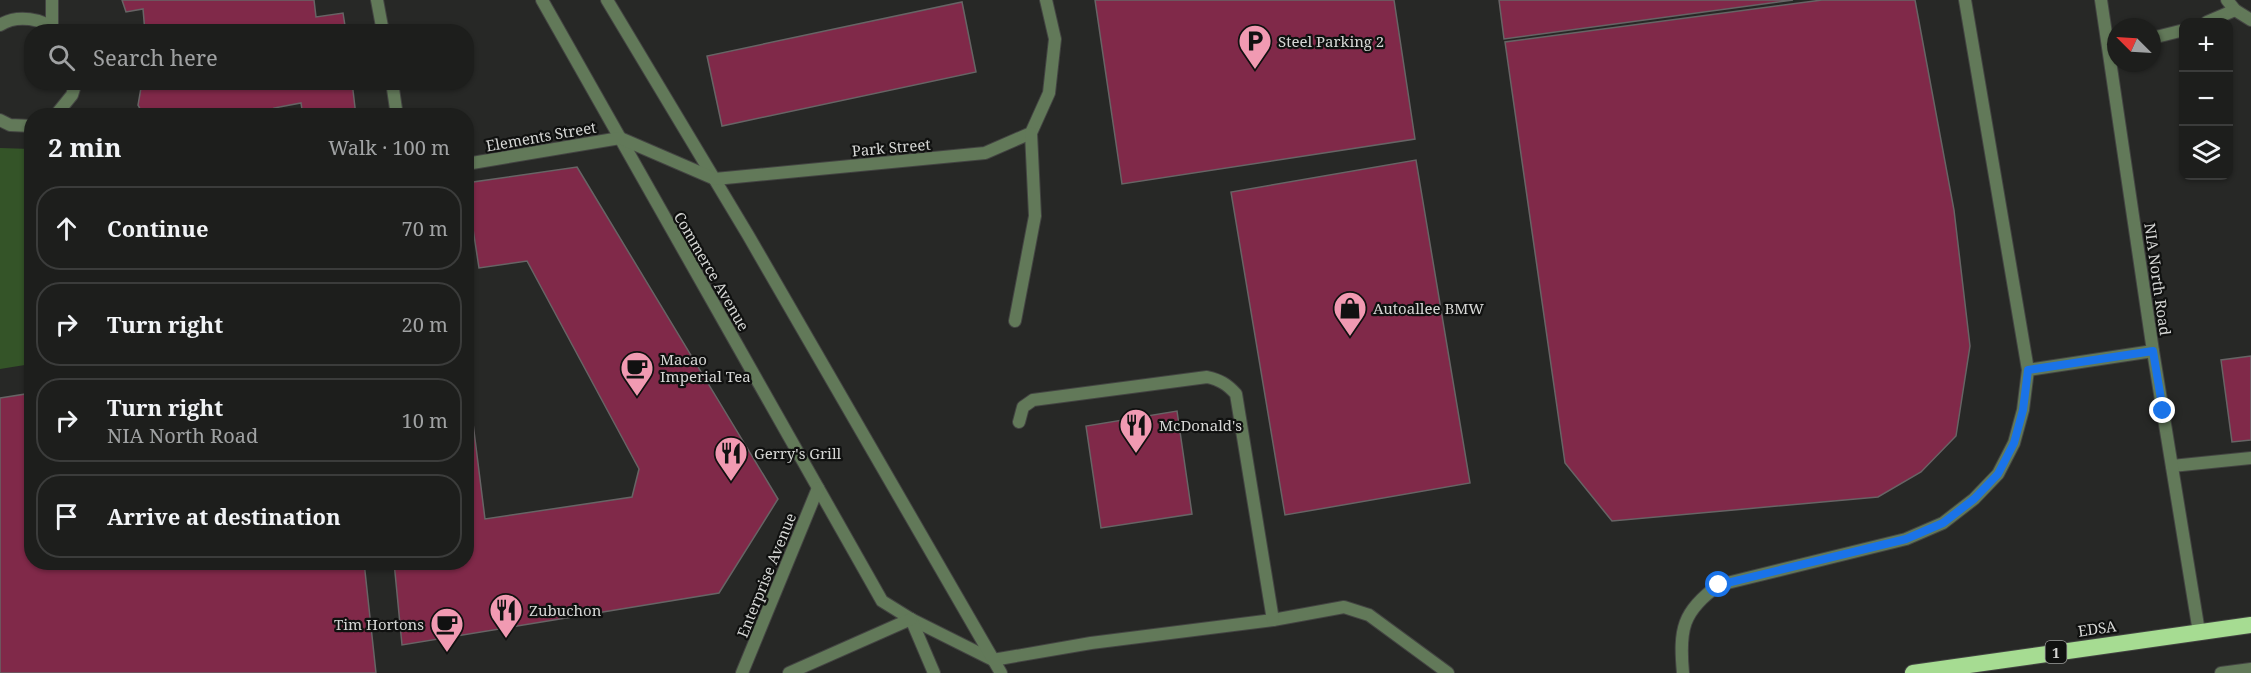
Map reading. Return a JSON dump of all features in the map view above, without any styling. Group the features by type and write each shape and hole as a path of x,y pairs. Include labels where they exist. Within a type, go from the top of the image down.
{"highway":[{"name":"EDSA","path":"1913,673 2251,625"}],"street":[{"path":"52,0 54,24"},
{"path":"377,0 382,24"},
{"name":"Commerce Avenue","path":"542,0 882,601 911,619 993,660"},
{"path":"607,0 715,179 1000,673"},
{"path":"1015,321 1035,216 1031,133 1049,93 1055,39 1046,0"},
{"path":"1683,673 1680,647 1688,614 1699,599 1719,585 1906,539 1943,523 1974,499 1998,474 2014,443 2023,410 2028,370 1965,0"},
{"name":"NIA North Road","path":"2101,0 2107,22"},
{"path":"2213,18 2231,5 2251,20"},
{"path":"0,25 7,20 30,19 42,24"},
{"path":"2161,36 2179,31"},
{"name":"NIA North Road","path":"2117,72 2153,351 2199,632"},
{"path":"64,108 74,90"},
{"path":"393,90 396,108"},
{"path":"0,120 10,125 24,126"},
{"name":"Park Street","path":"620,138 715,179 985,153 1031,133"},
{"name":"Elements Street","path":"474,163 620,138"},
{"path":"2028,370 2153,351"},
{"path":"1019,422 1023,407 1033,400 1207,377 1219,380 1228,386 1236,394 1273,620"},
{"path":"2172,466 2251,458"},
{"name":"Enterprise Avenue","path":"742,673 818,488"},
{"path":"993,660 1091,643 1273,620 1344,607 1369,615 1448,673"},
{"path":"789,673 911,619 934,673"},
{"path":"2221,673 2251,669"}],"green space":[{"path":"0,148 24,149 24,365 0,369"}],"building":[{"path":"122,0 314,0 316,17 343,13 345,24 144,24 143,9 126,12"},
{"name":"Steel Parking 2","path":"1095,0 1394,0 1415,139 1122,184"},
{"path":"1499,0 1793,0 1504,39"},
{"path":"1822,0 1915,0 1954,210 1970,346 1956,436 1921,472 1878,497 1612,521 1565,463 1505,42"},
{"path":"962,2 976,72 722,126 707,56"},
{"path":"141,90 353,90 355,108 302,108 301,103 274,108 140,108"},
{"name":"Autoallee BMW","path":"1416,160 1470,483 1285,515 1231,192"},
{"path":"577,167 778,499 719,593 402,645 395,570 474,570 474,431 485,519 632,497 639,469 527,261 479,268 474,235 474,182"},
{"path":"2251,356 2251,440 2232,442 2221,360"},
{"path":"24,394 24,570 365,570 376,673 0,673 0,398"},
{"name":"McDonald's","path":"1177,411 1192,514 1101,528 1086,426"}],"place":[{"name":"Steel Parking 2","path":"1255,70"},
{"name":"Autoallee BMW","path":"1350,337"},
{"name":"Macao Imperial Tea","path":"637,397"},
{"name":"McDonald's","path":"1136,454"},
{"name":"Gerry's Grill","path":"731,482"},
{"name":"Zubuchon","path":"506,639"},
{"name":"Tim Hortons","path":"447,653"}],"route":[{"path":"1719,585 1906,539 1943,523 1974,499 1998,474 2014,443 2023,410 2028,370 2153,351 2163,411"}]}
